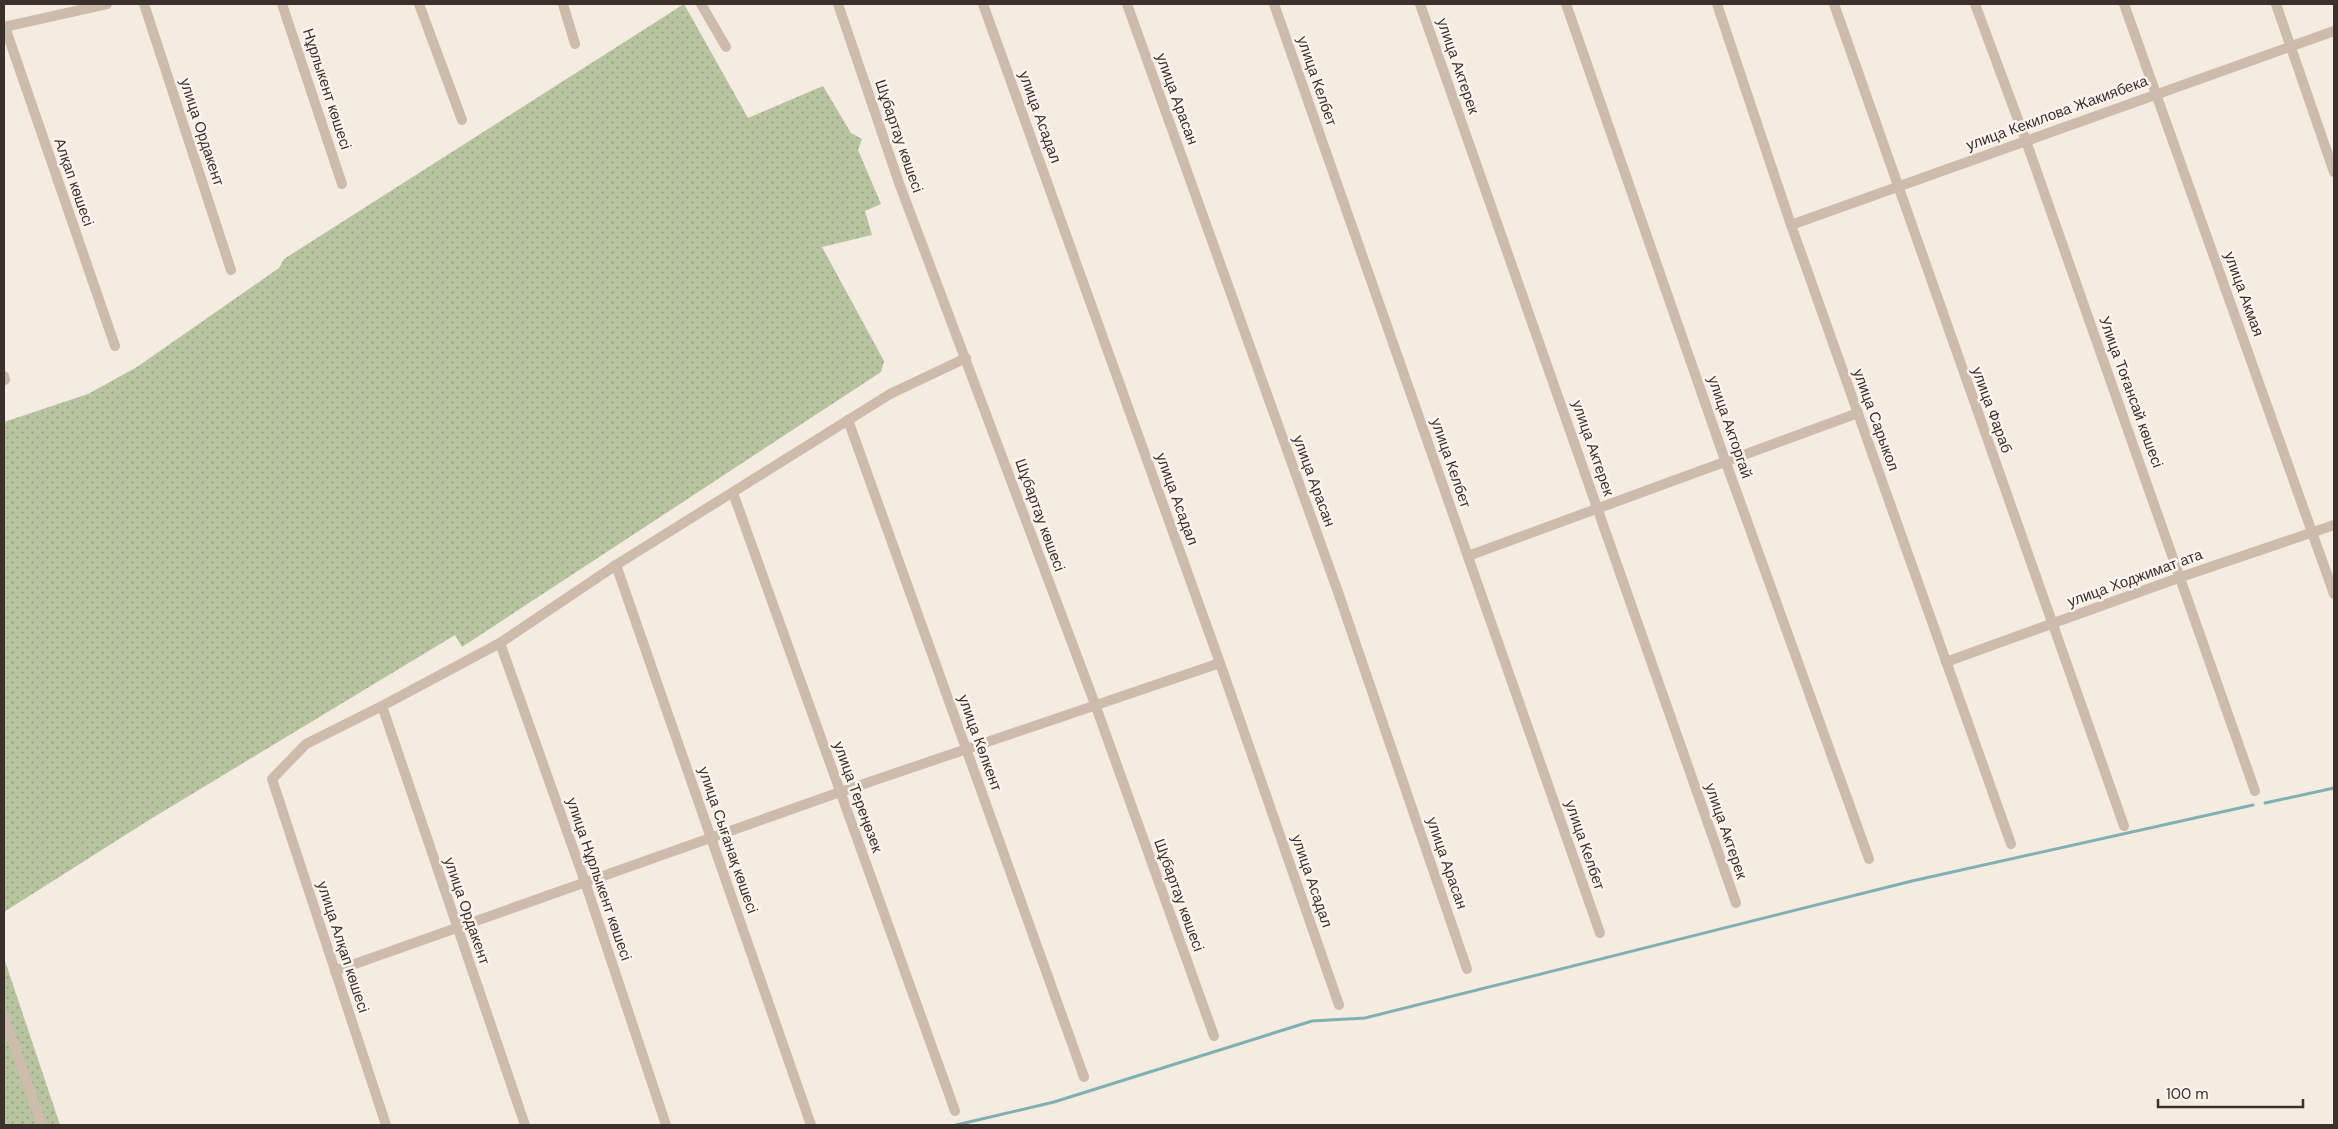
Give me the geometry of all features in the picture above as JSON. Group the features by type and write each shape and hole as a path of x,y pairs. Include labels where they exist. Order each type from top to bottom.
{"street":[{"path":"4,27 107,4"},
{"name":"улица Ордакент","path":"144,4 231,270"},
{"name":"Нұрлыкент көшесі","path":"282,4 342,184"},
{"path":"419,4 462,120"},
{"path":"563,4 575,44"},
{"path":"701,4 726,47"},
{"name":"Шұбартау көшесі","path":"838,4 899,183 1095,704 1214,1036"},
{"name":"улица Асадал","path":"983,4 1220,663 1339,1005"},
{"name":"улица Арасан","path":"1127,4 1338,592 1467,969"},
{"name":"улица Келбет","path":"1274,4 1600,932"},
{"name":"улица Актерек","path":"1420,4 1736,903"},
{"name":"улица Акторгай","path":"1566,4 1726,460 1869,859"},
{"name":"улица Сарыкол","path":"1718,4 1791,225 2011,844"},
{"name":"улица Фараб","path":"1834,4 1897,188 2124,826"},
{"name":"Улица Тоғансай көшесі","path":"1975,4 2026,141 2255,791"},
{"name":"улица Акмая","path":"2124,4 2314,533 2334,594"},
{"path":"2276,4 2334,172"},
{"name":"Алқап көшесі","path":"4,27 115,346"},
{"name":"улица Кекилова Жакиябека","path":"1791,225 2334,30"},
{"path":"382,706 500,644 616,565 890,394 966,358"},
{"path":"1468,556 1858,413"},
{"name":"улица Көлкент","path":"848,420 1084,1077"},
{"name":"улица Тереңөзек","path":"733,493 955,1111"},
{"name":"улица Ходжимат ата","path":"1946,662 2181,577 2334,525"},
{"name":"улица Сығанақ көшесі","path":"616,565 811,1125"},
{"name":"улица Нұрлыкент көшесі","path":"500,644 585,882 666,1125"},
{"path":"335,971 840,792 1220,663"},
{"name":"улица Ордакент","path":"382,706 457,929 526,1125"},
{"name":"улица Алқап көшесі","path":"382,706 306,744 272,779 386,1125"},
{"path":"4,1016 42,1125"}],"green space":[{"path":"684,4 748,118 823,86 851,133 862,139 858,150 881,204 865,211 872,235 822,247 884,361 881,372 462,647 455,635 149,820 4,912 4,422 88,394 137,367 279,268 284,259"},
{"path":"4,958 60,1125 4,1125"}],"waterway":[{"path":"2265,803 2334,788"},
{"path":"956,1125 1054,1102 1312,1021 1365,1018 1912,881 2253,805"}]}
